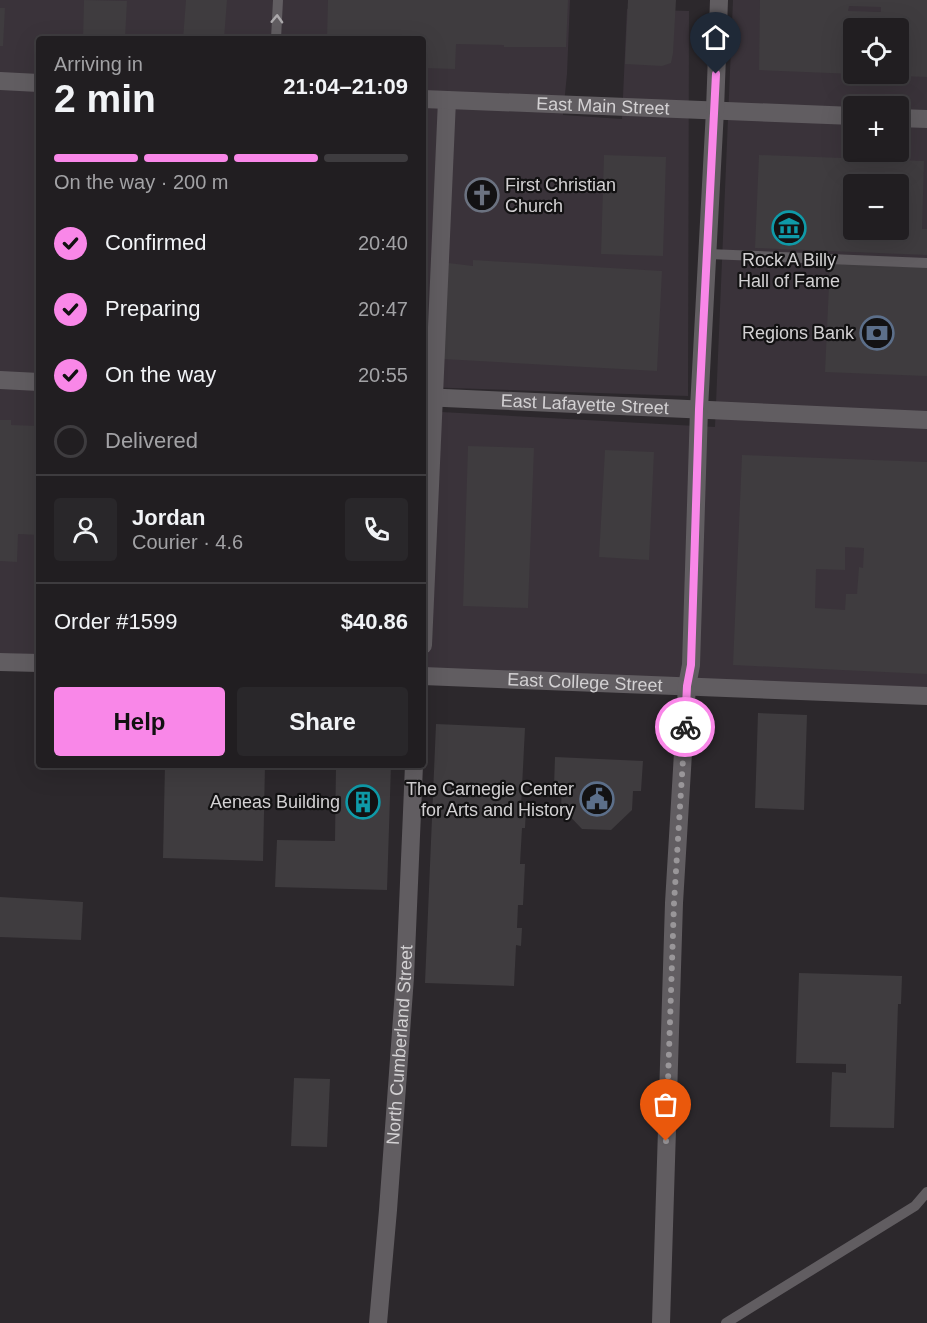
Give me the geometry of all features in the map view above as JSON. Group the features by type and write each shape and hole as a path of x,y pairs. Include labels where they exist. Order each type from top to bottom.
{"street":[{"path":"662,1323 674,903 687,686 691,665 699,409 719,0"},
{"path":"0,81 36,83"},
{"name":"East Main Street","path":"426,99 843,116"},
{"path":"426,496 428,397 447,100"},
{"path":"909,118 927,119"},
{"path":"0,380 36,382"},
{"name":"East Lafayette Street","path":"428,397 927,420"},
{"path":"0,662 36,663"},
{"name":"East College Street","path":"426,676 927,696"},
{"name":"North Cumberland Street","path":"378,1323 405,977 414,768"}],"lane":[{"path":"276,36 278,0"},
{"path":"708,254 927,263"},
{"path":"726,1323 915,1206 927,1192"}],"shaded area":[{"path":"0,0 570,0 563,115 622,119 627,9 689,11 688,396 426,387 426,36 36,36 36,655 0,653"},
{"path":"733,0 927,0 927,689 426,670 426,411 715,427"}],"building":[{"path":"84,0 127,1 125,36 83,36"},
{"path":"186,0 227,0 224,36 183,36"},
{"path":"328,0 568,0 566,47 456,44 455,69 426,68 426,36 327,36"},
{"path":"628,0 676,0 671,63 662,66 625,64"},
{"path":"760,0 927,0 927,77 909,76 909,18 843,18 843,74 759,70","holes":["849,6 881,7 881,12 848,11"]},
{"path":"0,8 5,8 3,46 0,46"},
{"path":"604,155 666,157 663,256 601,254"},
{"path":"759,155 843,158 843,162 924,161 922,229 927,229 927,255 755,248"},
{"path":"473,260 662,271 657,371 443,359 448,263 473,266"},
{"name":"Regions Bank","path":"830,263 927,267 927,376 825,372"},
{"path":"0,420 11,420 11,425 36,426 36,535 18,534 17,562 0,561"},
{"path":"468,446 534,448 528,608 463,606"},
{"path":"605,450 654,452 649,560 599,557"},
{"path":"742,455 927,462 927,674 733,665","holes":["845,547 864,548 863,568 859,567 857,594 846,594 845,610 815,608 816,569 845,570"]},
{"path":"758,713 807,715 804,810 755,808"},
{"path":"436,724 525,728 521,807 526,808 525,828 522,828 520,864 525,864 523,905 518,905 517,928 522,928 521,946 516,945 514,986 425,983"},
{"name":"The Carnegie Center for Arts and History","path":"555,757 643,761 641,791 633,791 632,810 611,830 582,829 561,807 562,788 554,787"},
{"path":"165,768 265,768 263,861 163,858"},
{"name":"Aeneas Building","path":"336,768 391,768 387,890 275,887 277,840 335,841"},
{"path":"0,897 83,902 81,940 0,937"},
{"path":"799,973 902,976 901,1004 898,1004 894,1128 830,1127 832,1072 846,1073 846,1064 796,1063"},
{"path":"294,1078 330,1079 327,1147 291,1146"}],"way so far":[{"path":"666,1141 674,903 685,727"}],"place":[{"name":"First Christian Church","path":"482,195"},
{"name":"Rock A Billy Hall of Fame","path":"789,228"},
{"name":"Regions Bank","path":"877,333"},
{"name":"The Carnegie Center for Arts and History","path":"597,799"},
{"name":"Aeneas Building","path":"363,802"}],"route":[{"path":"685,727 687,686 691,665 699,409 716,74"}]}
